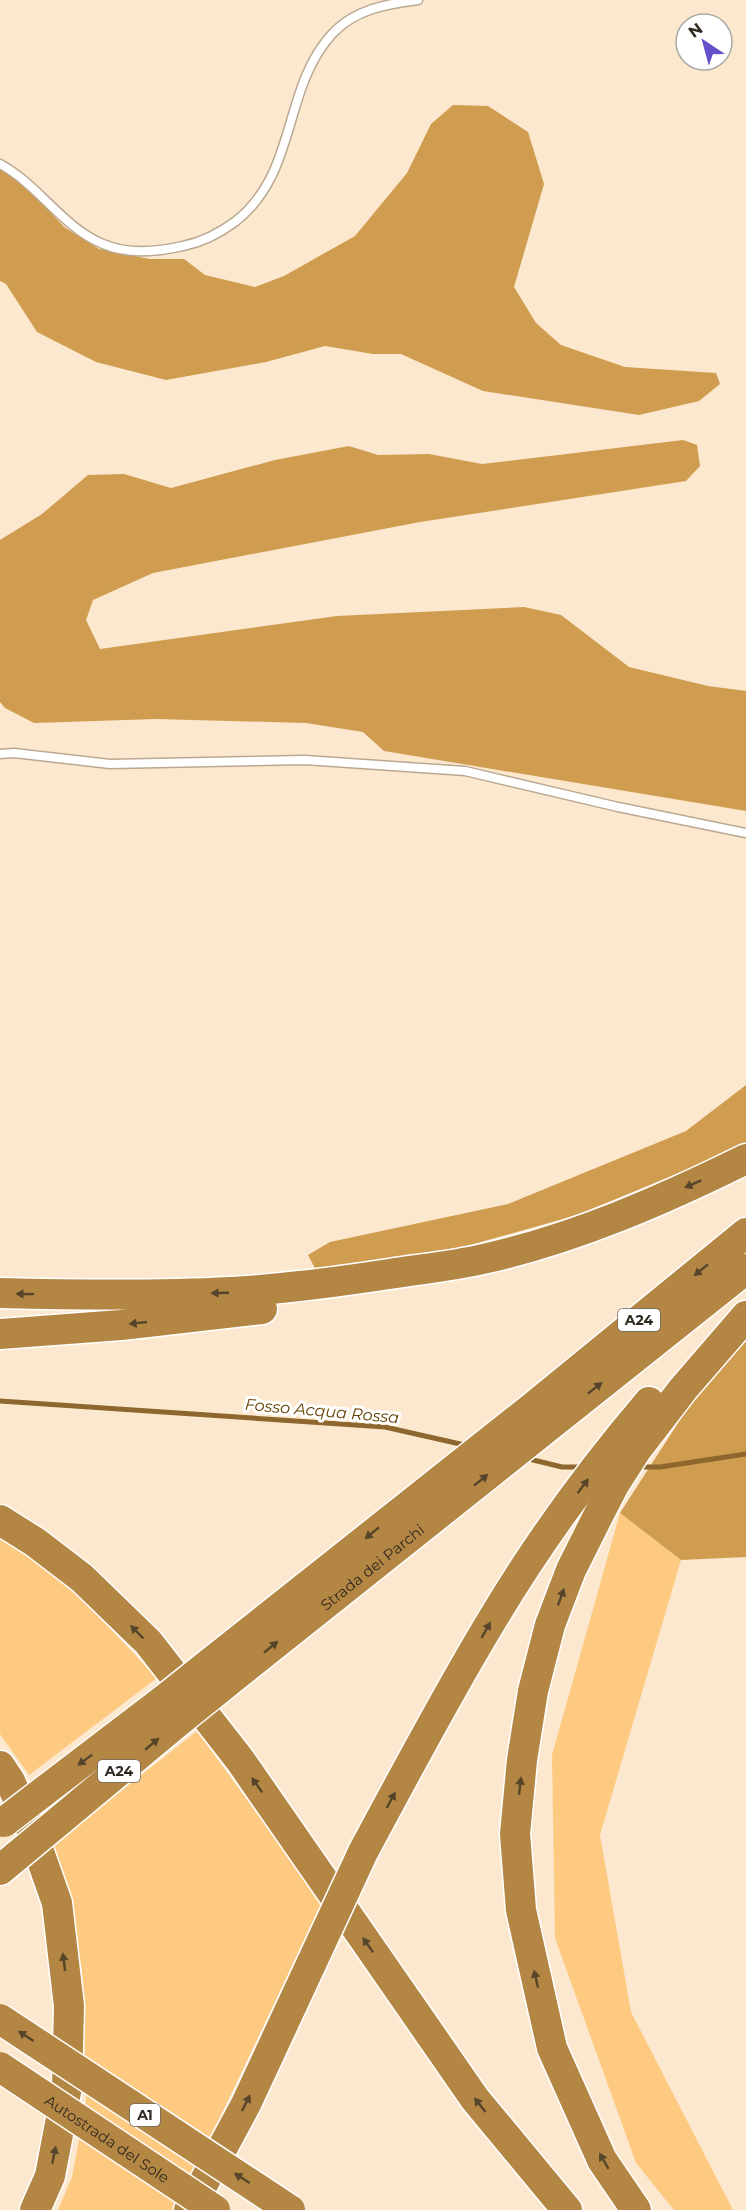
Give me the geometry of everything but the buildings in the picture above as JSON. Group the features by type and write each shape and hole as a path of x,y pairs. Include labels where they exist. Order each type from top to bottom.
{"highway":[{"path":"0,1334 144,1322 300,1303 402,1284 547,1241 601,1222 677,1191 746,1159"},
{"name":"Strada dei Parchi","path":"541,1416 746,1233"},
{"path":"0,1293 83,1295 231,1292 304,1286 484,1259"},
{"name":"Strada dei Parchi","path":"9,1862 59,1821 172,1710 541,1416 746,1269"},
{"path":"636,2210 602,2160 552,2048 521,1910 515,1834 522,1760 533,1691 550,1625 571,1570 615,1485 627,1445 690,1357 746,1300"},
{"path":"189,2210 246,2104 363,1852 448,1695 493,1618 549,1531 746,1316"},
{"path":"0,1520 35,1542 82,1578 148,1642 240,1760 475,2099 567,2210"},
{"name":"Strada dei Parchi","path":"2,1824 43,1792 172,1710"},
{"path":"0,1766 10,1781 31,1829 57,1904 69,2006 67,2087 50,2176 35,2210"},
{"name":"A1","path":"0,2019 290,2210"},
{"name":"Autostrada del Sole","path":"0,2067 215,2210"}],"lane":[{"path":"0,164 30,185 68,222 104,245 132,251 151,252 199,242 220,232 237,220 264,191 278,165 298,95 318,53 333,33 348,20 369,10 394,3 418,0"},
{"path":"0,754 14,753 110,764 305,760 465,771 618,807 746,833"}],"shaded area":[{"path":"453,105 488,106 528,132 544,184 514,287 536,323 561,345 625,367 716,373 720,384 699,401 639,415 483,391 401,354 373,354 325,346 266,362 166,380 96,362 37,332 6,284 0,281 0,169 28,188 64,227 99,249 150,259 184,259 205,275 255,287 284,276 355,236 407,173 431,124"},
{"path":"683,440 697,445 700,466 686,481 420,522 153,573 93,600 86,620 100,649 337,616 524,607 561,615 629,667 708,686 746,691 746,811 384,751 363,732 306,723 156,719 34,723 5,708 0,702 0,540 42,514 88,475 124,474 171,488 275,460 349,446 378,455 429,454 482,464"},
{"path":"746,1085 746,1143 577,1215 435,1255 318,1274 308,1255 330,1242 508,1204 686,1131"},
{"path":"746,1339 746,1557 681,1560 620,1513 707,1378"},
{"path":"620,1513 681,1560 600,1835 631,2012 733,2210 674,2210 636,2163 555,1938 552,1755"},
{"path":"0,1537 83,1600 157,1678 29,1775 0,1734"},
{"path":"197,1731 322,1903 176,2210 58,2210 72,2177 86,2103 82,1971 66,1896 50,1847"}],"waterway":[{"name":"Fosso Acqua Rossa","path":"0,1401 385,1427 469,1446"},
{"name":"Fosso Acqua Rossa","path":"638,1467 660,1467 746,1454"},
{"name":"Fosso Acqua Rossa","path":"525,1458 562,1467 583,1467"}]}
